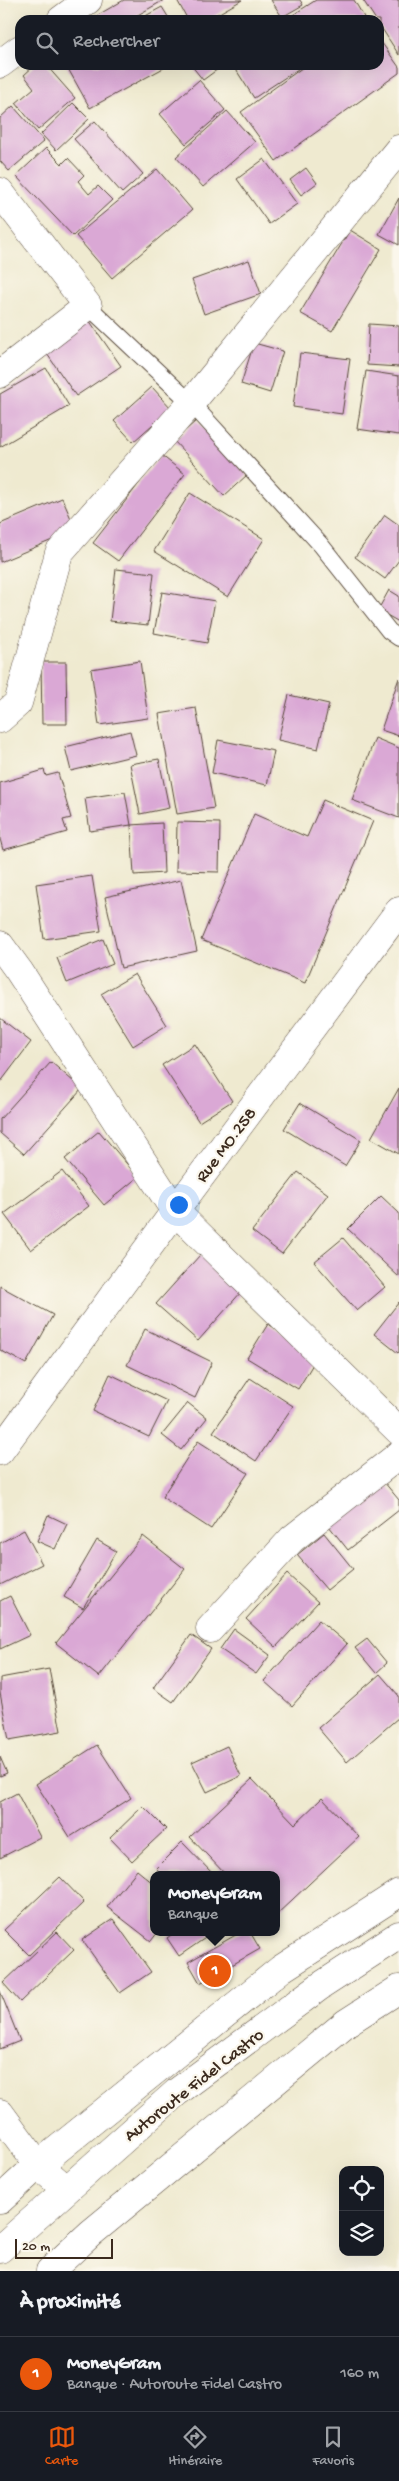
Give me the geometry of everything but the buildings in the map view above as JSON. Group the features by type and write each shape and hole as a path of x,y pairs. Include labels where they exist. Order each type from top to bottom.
{"main road":[{"path":"68,15 88,0"},
{"path":"0,64 15,53"},
{"path":"0,719 18,703 59,553 191,403 399,149"},
{"path":"0,192 88,306 0,374"},
{"name":"Rue MO.258","path":"0,1451 175,1211 399,911"},
{"path":"0,945 10,977 175,1211 399,1431"},
{"path":"210,1629 292,1539 399,1455"},
{"path":"0,2200 38,2165 281,1969 399,1893"},
{"name":"Autoroute Fidel Castro","path":"0,2249 177,2092 319,1987 399,1935"},
{"path":"50,2271 91,2233 346,2023 399,1989"},
{"path":"0,2114 38,2165 66,2189"}],"lane":[{"path":"88,306 191,403 321,545 389,631 399,638"}],"place":[{"name":"MoneyGram","path":"215,1971"}]}
